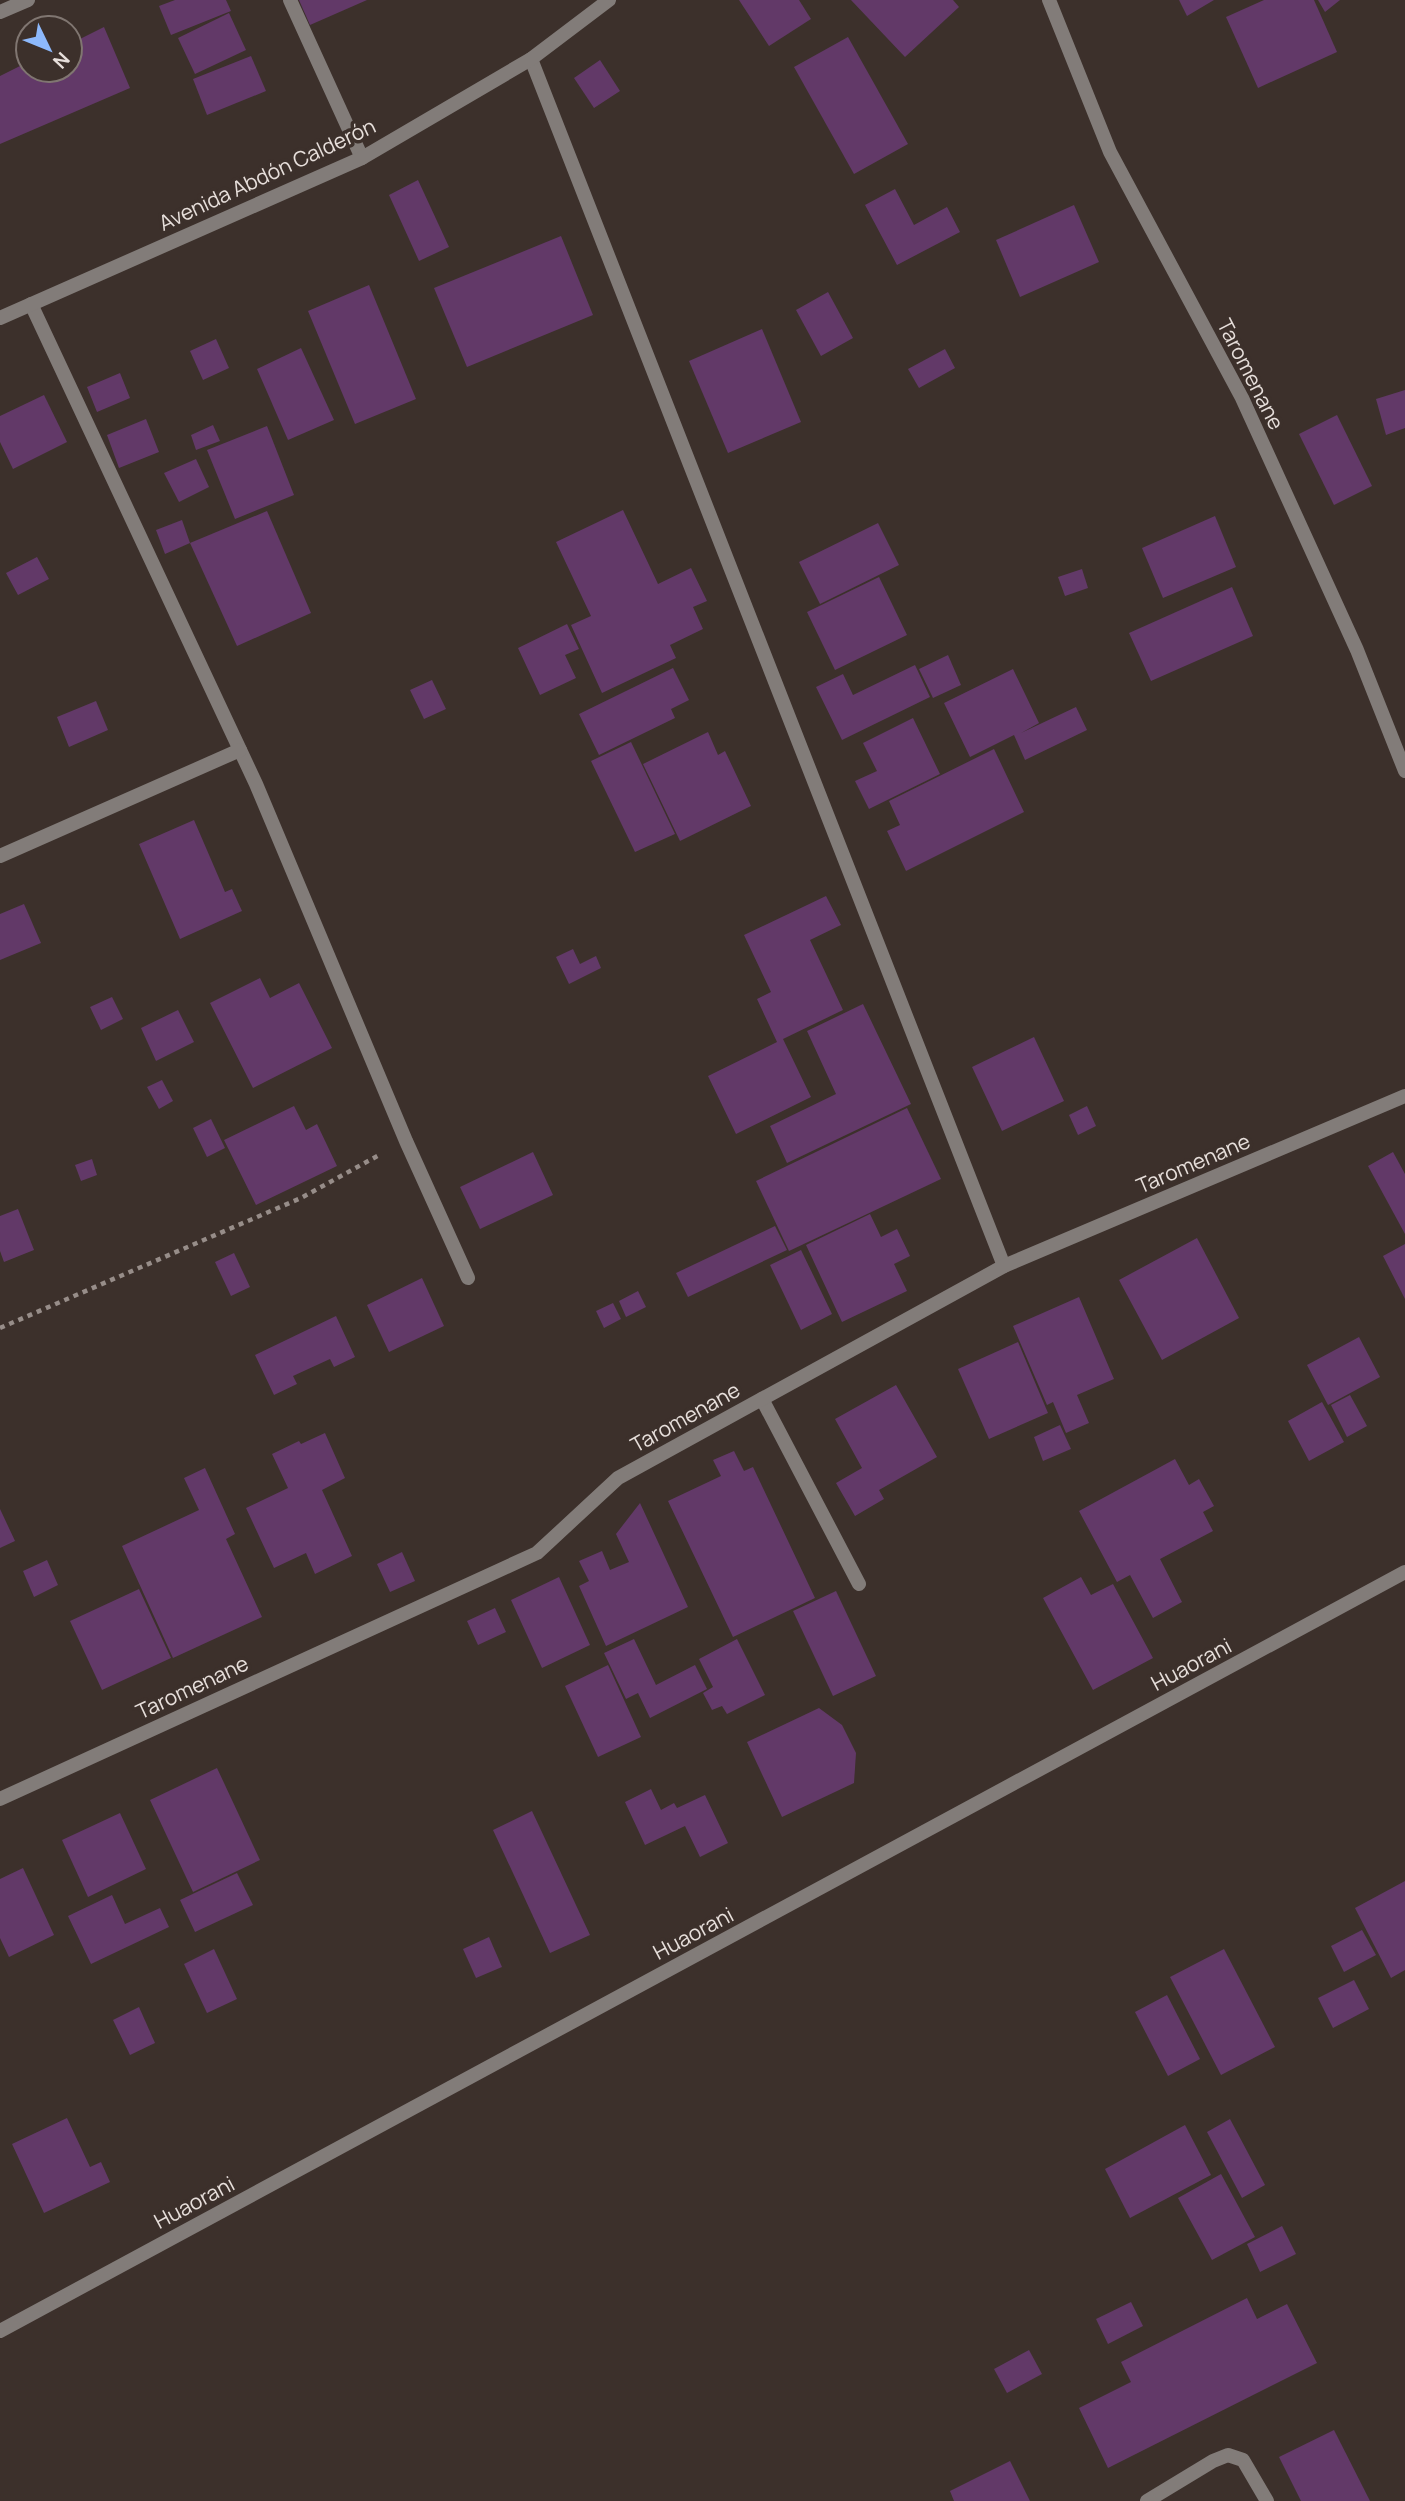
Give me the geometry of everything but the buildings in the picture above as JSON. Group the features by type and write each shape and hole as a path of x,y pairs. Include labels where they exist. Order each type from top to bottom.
{"street":[{"path":"0,12 28,0"},
{"path":"290,0 362,158"},
{"name":"Avenida Abdón Calderón","path":"0,318 362,158 531,59 609,0"},
{"name":"Taromenane","path":"1049,0 1110,152 1242,398 1357,650 1405,771"},
{"path":"531,59 1004,1266"},
{"path":"31,304 240,750 406,1141 468,1278"},
{"path":"0,856 240,750"},
{"name":"Taromenane","path":"0,1799 537,1553 618,1478 1004,1266 1405,1096"},
{"path":"762,1399 859,1584"},
{"name":"Huaorani","path":"0,2331 1405,1572"},
{"path":"1147,2501 1213,2461 1228,2455 1243,2460 1266,2501"}],"path":[{"path":"0,1328 301,1198 406,1141"}]}
